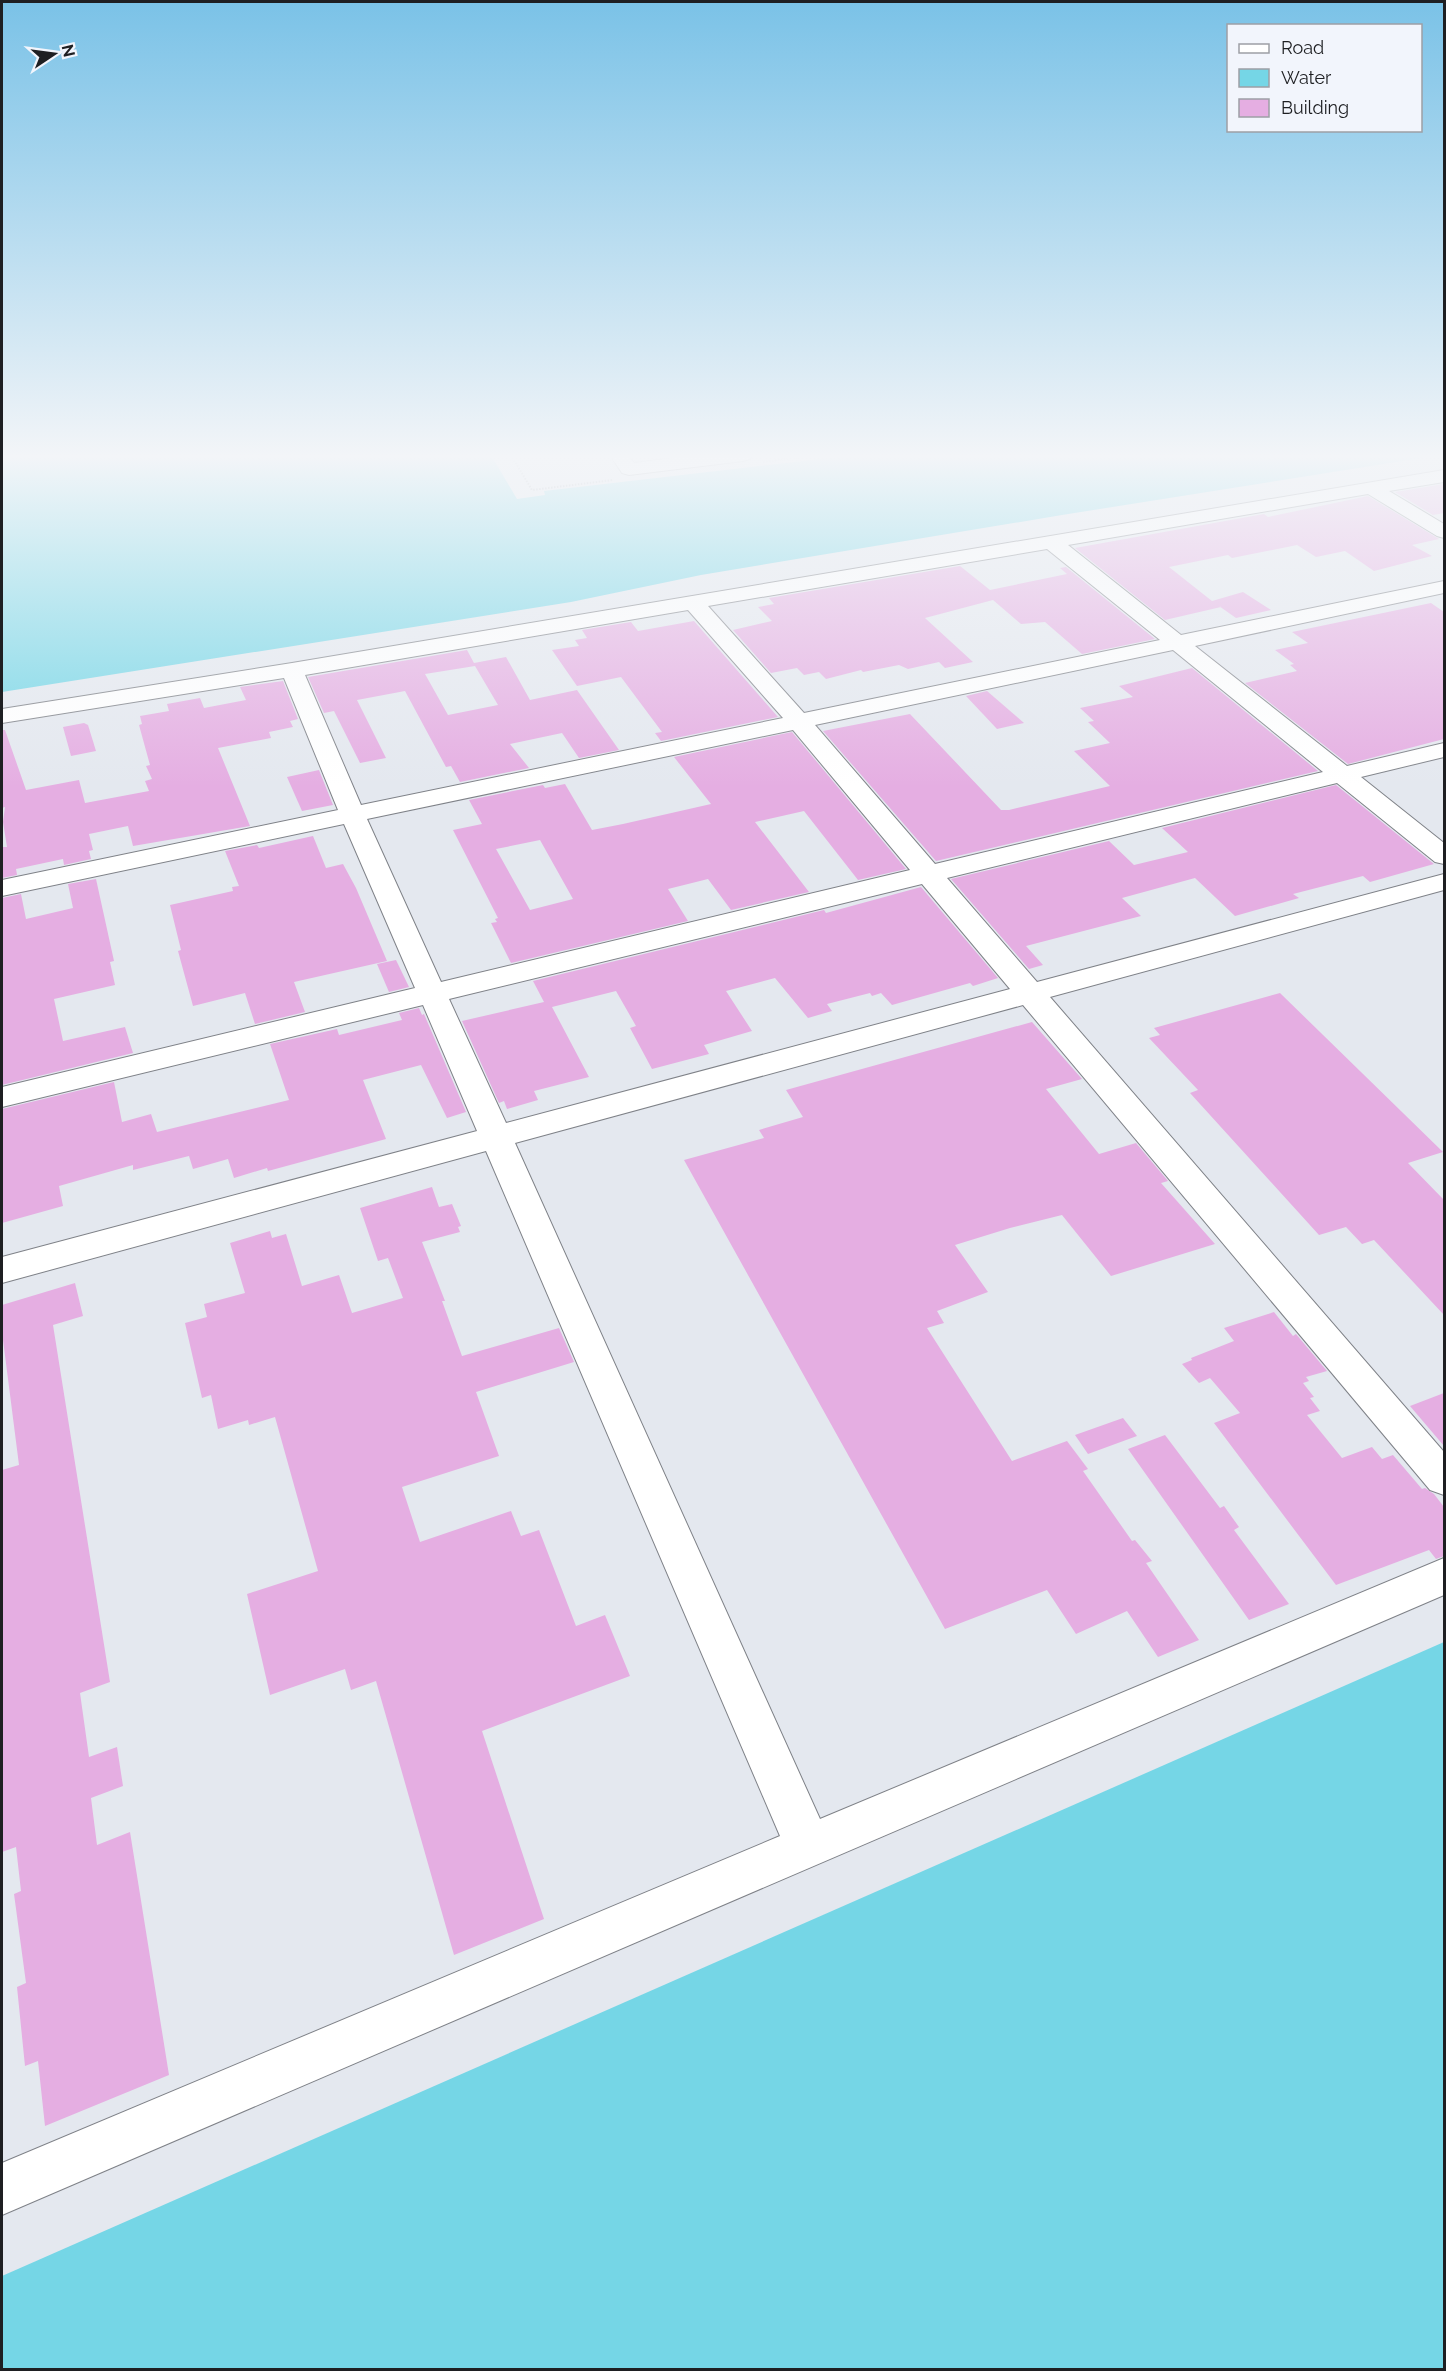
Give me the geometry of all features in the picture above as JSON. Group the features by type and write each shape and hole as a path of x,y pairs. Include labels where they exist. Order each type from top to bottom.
{"street":[{"path":"2,716 292,670 906,566"},
{"path":"1081,566 1444,856"},
{"path":"2,888 1444,587"},
{"path":"693,602 798,721 1444,1479"},
{"path":"292,670 352,814 808,1846"},
{"path":"2,1097 1444,750"},
{"path":"2,1269 1444,882"},
{"path":"2,2189 1444,1576"}],"water":[{"path":"2,566 757,566 571,602 2,692"},
{"path":"1444,1642 1444,2369 2,2369 2,2276"}],"building":[{"path":"960,566 990,590 1067,574 1060,568 1066,567 1155,639 1082,654 1045,622 1021,624 993,600 925,618 973,662 945,668 939,662 908,669 899,665 863,672 861,670 826,679 819,672 804,675 797,668 771,673 733,630 772,621 758,607 774,604 769,598"},
{"path":"1097,566 1176,566 1169,567 1212,601 1243,592 1271,610 1236,618 1221,607 1165,620"},
{"path":"1366,566 1395,566 1374,571"},
{"path":"1431,603 1444,612 1444,739 1348,764 1245,683 1297,671 1290,665 1294,664 1275,650 1308,643 1292,632"},
{"path":"694,621 778,717 661,741 655,733 662,732 621,677 577,686 552,650 579,646 575,640 587,638 582,630 631,622 638,631"},
{"path":"467,650 474,663 506,657 530,700 577,690 619,750 579,758 562,733 510,744 529,768 460,782 451,766 446,767 405,691 357,700 386,758 360,763 334,711 324,713 308,677","holes":["475,666 498,705 448,715 425,674"]},
{"path":"1192,668 1318,771 936,861 823,731 910,714 1001,810 1009,810 1110,786 1074,751 1110,743 1088,722 1094,721 1080,708 1133,697 1119,686"},
{"path":"283,681 298,719 290,721 293,727 269,732 271,738 218,748 250,826 133,846 128,826 89,834 93,850 89,851 91,859 64,865 63,859 16,869 17,875 2,878 2,847 7,847 3,822 5,807 2,808 2,730 5,730 26,790 79,780 85,803 149,791 145,781 152,779 146,766 150,765 139,725 142,724 140,716 169,711 167,704 200,698 204,708 246,700 240,687"},
{"path":"987,691 1024,723 997,729 966,696"},
{"path":"84,723 88,725 96,751 71,756 63,727"},
{"path":"792,732 906,869 858,880 804,811 755,822 809,892 731,910 708,879 668,889 688,921 511,963 491,923 497,922 495,919 498,918 453,830 482,824 469,800 543,785 545,788 565,784 592,830 711,804 674,757","holes":["540,840 573,899 530,910 496,849"]},
{"path":"319,770 333,805 302,811 287,777"},
{"path":"1336,785 1434,864 1370,882 1363,876 1293,894 1299,898 1235,916 1195,878 1122,898 1141,916 1026,946 1043,965 1029,969 951,879 1109,841 1134,865 1188,852 1162,828"},
{"path":"313,836 326,868 343,864 356,888 387,961 294,982 305,1012 255,1024 245,993 193,1006 178,951 181,950 170,905 233,891 232,887 239,886 225,851 257,845 259,848"},
{"path":"96,879 114,961 110,962 115,985 54,999 63,1041 125,1027 133,1053 2,1085 2,898 21,894 26,919 73,908 68,884"},
{"path":"921,887 998,978 973,986 970,983 892,1005 881,993 872,996 870,993 827,1004 832,1011 808,1018 775,978 726,991 752,1031 704,1045 709,1054 652,1069 630,1028 636,1026 616,991 552,1007 589,1077 534,1091 538,1100 507,1109 504,1101 499,1103 462,1021 544,1002 533,981 824,910 826,913"},
{"path":"396,960 409,987 389,992 377,964"},
{"path":"1280,993 1443,1152 1408,1163 1444,1200 1444,1315 1374,1240 1362,1244 1346,1227 1319,1235 1190,1093 1198,1090 1149,1038 1160,1035 1154,1028"},
{"path":"419,1008 422,1015 424,1014 466,1112 447,1118 421,1065 363,1080 386,1139 234,1178 228,1159 193,1169 189,1156 133,1170 133,1165 59,1186 63,1206 2,1223 2,1109 114,1082 122,1122 151,1114 157,1132 289,1100 270,1044 337,1029 339,1035 402,1020 399,1013"},
{"path":"1032,1022 1082,1079 1046,1089 1099,1154 1136,1143 1168,1181 1161,1183 1215,1244 1111,1276 1062,1215 1010,1228 955,1245 988,1292 937,1311 944,1323 927,1328 1012,1461 1067,1441 1088,1469 1083,1471 1132,1541 1135,1540 1152,1561 1146,1563 1199,1640 1158,1657 1127,1611 1076,1634 1047,1590 945,1629 684,1160 764,1138 759,1130 803,1117 786,1090"},
{"path":"432,1187 439,1207 452,1204 461,1226 458,1227 460,1232 422,1242 445,1301 442,1301 462,1356 559,1328 574,1362 476,1392 499,1456 402,1487 420,1542 511,1511 521,1536 539,1530 576,1626 605,1615 630,1676 482,1731 544,1919 454,1955 376,1681 351,1690 345,1669 270,1695 247,1594 318,1571 275,1417 249,1425 248,1420 218,1429 211,1395 202,1398 185,1323 207,1317 204,1304 245,1293 230,1243 270,1231 272,1238 286,1234 302,1286 339,1275 352,1313 403,1298 388,1258 378,1261 360,1208"},
{"path":"75,1283 83,1316 53,1325 110,1682 80,1693 89,1757 117,1747 123,1786 91,1798 97,1845 130,1832 169,2075 45,2126 38,2061 25,2066 17,1987 26,1983 14,1894 21,1891 16,1847 2,1852 2,1470 19,1465 2,1332 2,1305"},
{"path":"1274,1312 1293,1336 1296,1334 1327,1371 1306,1377 1309,1381 1303,1383 1314,1397 1310,1398 1320,1411 1307,1415 1342,1458 1372,1447 1382,1459 1393,1455 1422,1489 1425,1488 1434,1494 1444,1507 1444,1556 1436,1559 1429,1550 1336,1585 1214,1423 1240,1413 1210,1378 1199,1383 1182,1364 1192,1360 1191,1358 1234,1341 1224,1328"},
{"path":"1444,1393 1444,1446 1410,1406"},
{"path":"1123,1418 1137,1436 1088,1454 1075,1435"},
{"path":"1165,1435 1220,1508 1224,1506 1239,1527 1234,1530 1289,1604 1249,1620 1128,1449"}]}
